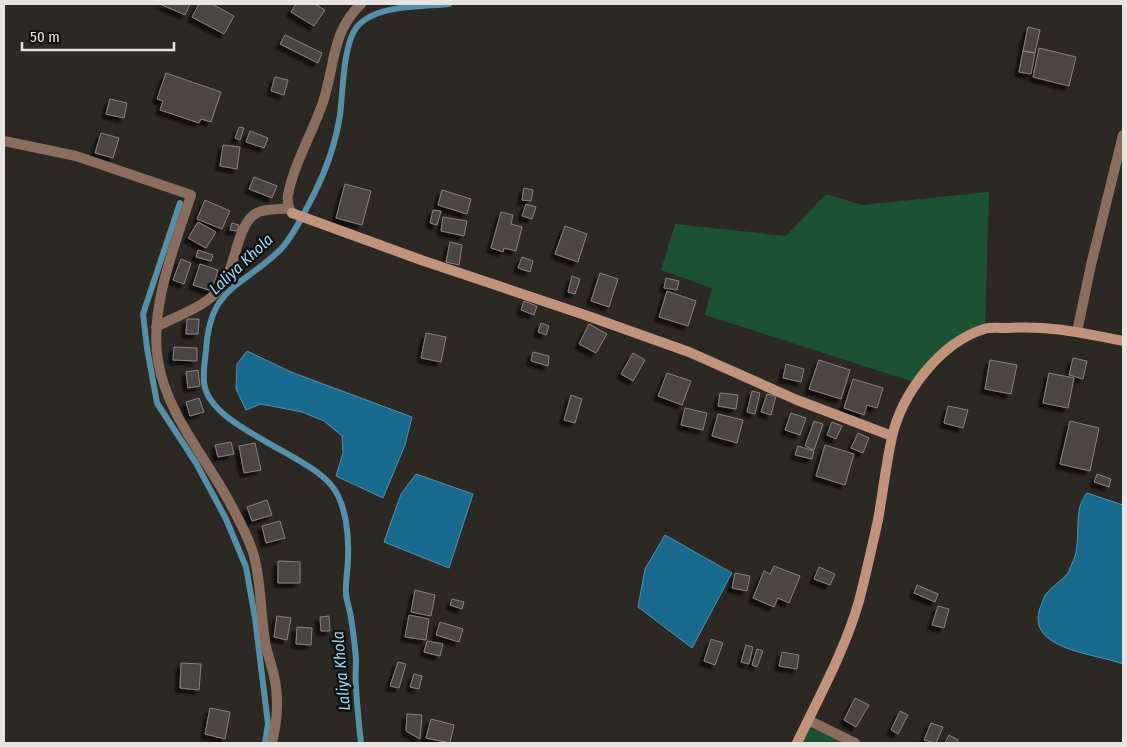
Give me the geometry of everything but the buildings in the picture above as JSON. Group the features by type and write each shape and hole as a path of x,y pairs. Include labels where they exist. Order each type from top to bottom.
{"street":[{"path":"291,211 288,195 324,100 334,50 346,24 362,4"},
{"path":"1077,332 1091,265 1123,135"},
{"path":"4,141 76,156 191,195 169,263 156,315 158,360 168,398 181,424 202,455 231,505 254,555 266,647 274,677 276,724 272,743"},
{"path":"156,327 200,305 213,296 222,286 229,272 245,226 256,214 267,210 291,211 421,260 680,349 797,400 892,436"},
{"path":"797,743 843,644 858,602 878,520 892,436 903,408 917,383 936,359 956,343 985,329 1014,327 1056,328 1123,341"},
{"path":"808,720 854,743"}],"green space":[{"path":"989,192 985,329 956,343 917,383 705,315 712,288 661,270 675,224 786,236 826,194 862,205"},
{"path":"808,720 854,743 797,743"}],"water":[{"path":"247,351 291,372 412,417 405,445 383,498 336,476 343,453 342,436 324,421 302,412 261,404 246,410 236,389 237,364"},
{"path":"416,474 473,494 449,568 384,542 401,494"},
{"path":"1087,493 1123,505 1123,664 1066,648 1053,642 1043,633 1038,622 1040,608 1045,596 1068,573 1074,559 1078,516 1082,500"},
{"path":"665,535 732,573 692,648 638,607 645,569"}],"waterway":[{"name":"Laliya Khola","path":"361,743 357,708 355,649 351,615 346,595 348,539 346,520 341,502 332,486 319,474 259,438 221,412 209,398 204,382 206,350 209,329 221,300 230,290 266,263 285,245 318,185 336,135 348,46 356,28 364,20 386,11 399,8 449,4"},
{"path":"180,203 143,314 147,348 157,403 196,463 226,519 246,567 255,618 268,724 265,743"}]}
